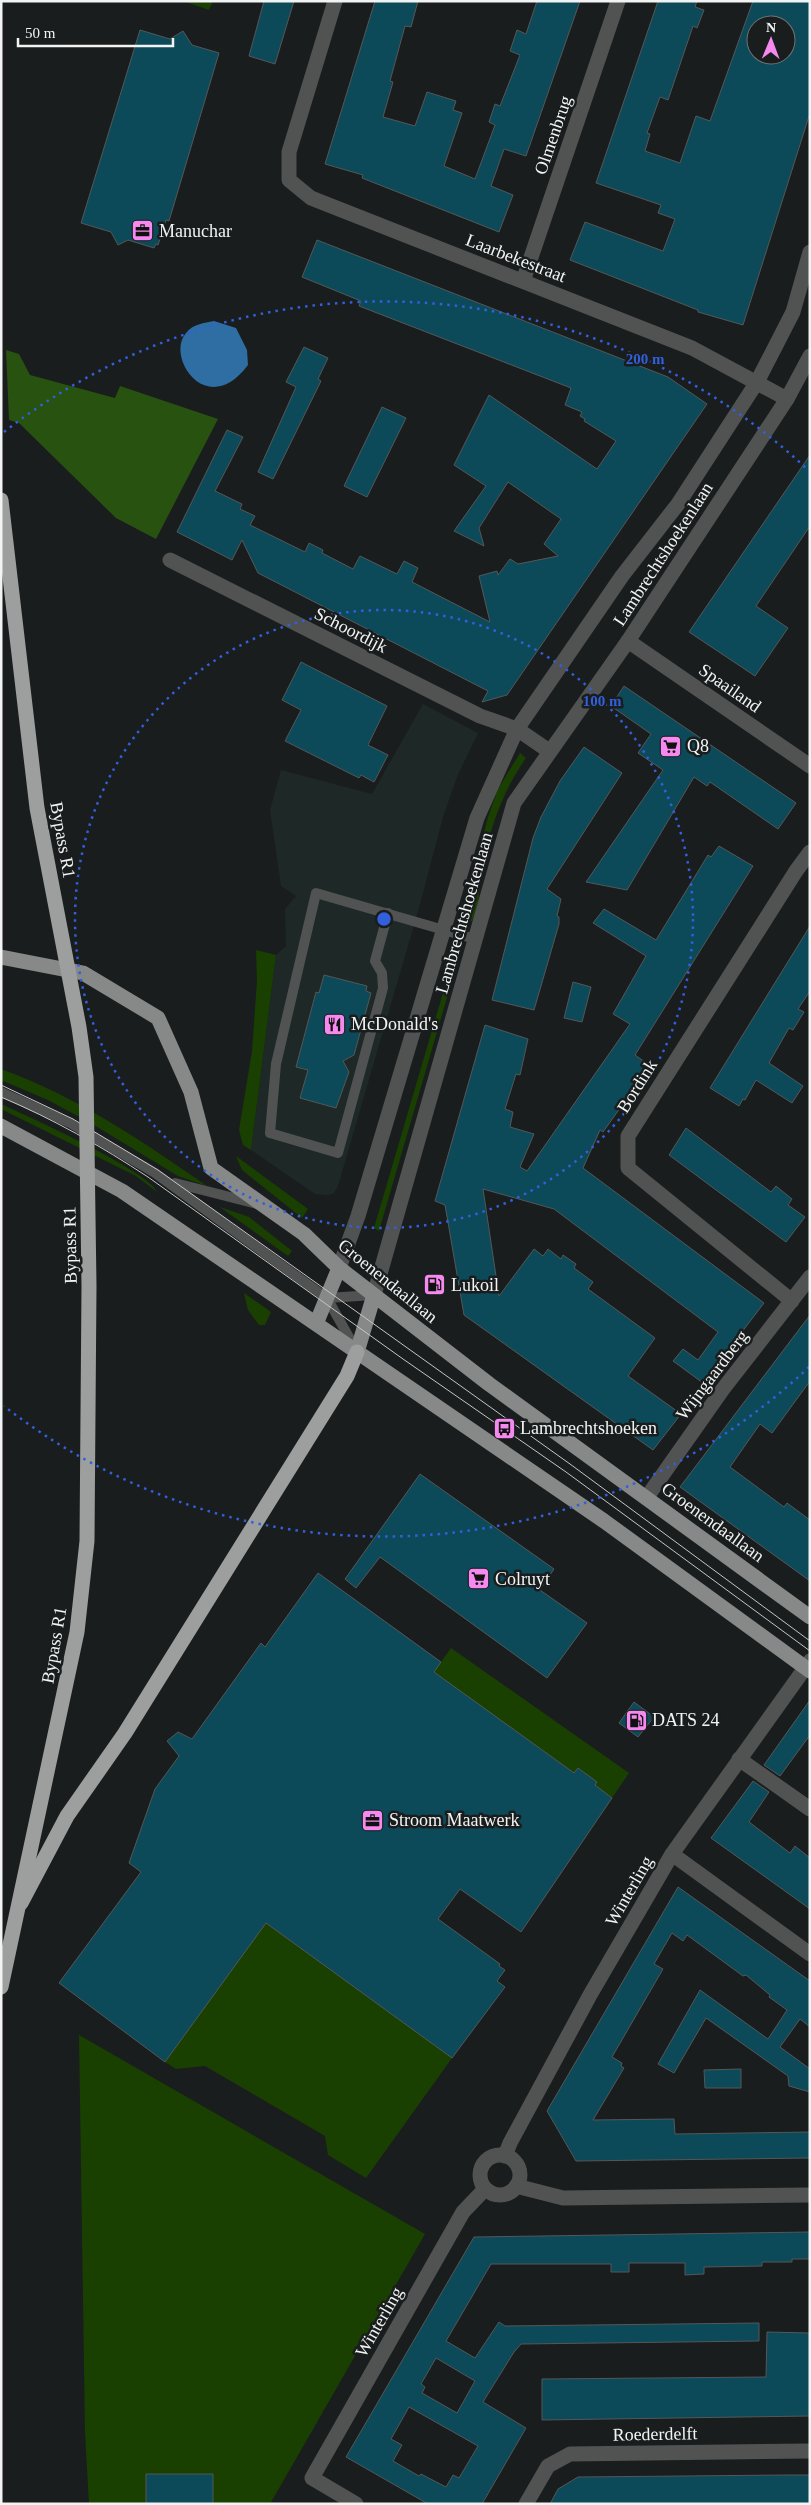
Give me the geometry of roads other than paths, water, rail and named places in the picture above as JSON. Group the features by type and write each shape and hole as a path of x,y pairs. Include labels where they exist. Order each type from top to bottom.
{"highway":[{"name":"Bypass R1","path":"1,500 37,808 80,1027 86,1077 89,1286 87,1541 77,1632 1,1987"},
{"path":"18,1908 67,1816 125,1734 347,1376 357,1352"}],"main road":[{"name":"Groenendaallaan","path":"1,957 83,973 158,1018 191,1092 211,1168 304,1234 339,1268 489,1384 810,1617"},
{"path":"1,1126 122,1191 604,1522 808,1667"},
{"path":"316,1324 339,1268"},
{"path":"357,1352 374,1295"}],"street":[{"name":"Laarbekestraat","path":"335,1 289,152 289,180 311,198 692,348 757,382"},
{"name":"Olmenbrug","path":"522,281 618,1"},
{"name":"Lambrechtshoekenlaan","path":"339,1268 358,1216 477,818 517,729 622,576 678,504 757,382 793,312 810,252"},
{"name":"Lambrechtshoekenlaan","path":"374,1295 475,939 502,852 514,804 549,751 628,641 787,399 810,356"},
{"path":"757,382 787,399"},
{"name":"Schoordijk","path":"170,560 473,713 517,729"},
{"name":"Spaailand","path":"628,641 810,766"},
{"path":"517,729 549,751"},
{"name":"Bordink","path":"792,1301 628,1168 628,1136 810,852"},
{"name":"Wijngaardberg","path":"647,1497 723,1389 810,1277"},
{"name":"Winterling","path":"505,2156 510,2143 590,1995 672,1854 808,1667"},
{"path":"740,1759 810,1809"},
{"path":"672,1854 810,1954"},
{"path":"492,2156 511,2158 520,2174 516,2186 512,2191 502,2195 485,2190 480,2178 482,2165 492,2156"},
{"path":"516,2186 563,2198 810,2195"},
{"name":"Winterling","path":"356,2504 312,2478 463,2212 485,2190"},
{"name":"Roederdelft","path":"526,2504 548,2466 570,2454 810,2451"}],"lane":[{"path":"388,913 375,961 382,973 383,988 338,1153 270,1133 276,1064 316,893 443,928 475,939"},
{"path":"1,1092 70,1123 155,1173 182,1186 266,1206"},
{"path":"155,1173 327,1298 357,1352"},
{"path":"327,1298 374,1295"}],"water":[{"path":"214,321 236,328 247,350 248,365 233,380 218,387 205,385 194,379 186,368 181,356 181,344 186,333 199,324"}],"tram line":[{"path":"1,1085 73,1119 158,1170 570,1464 810,1641"},
{"path":"1,1097 39,1114 76,1134 148,1177 403,1359 566,1472 810,1651"}],"place":[{"name":"Manuchar","path":"143,231"},
{"name":"Q8","path":"671,746"},
{"name":"McDonald's","path":"335,1024"},
{"name":"Lukoil","path":"435,1285"},
{"name":"Lambrechtshoeken","path":"504,1428"},
{"name":"Colruyt","path":"479,1579"},
{"name":"DATS 24","path":"636,1720"},
{"name":"Stroom Maatwerk","path":"373,1820"}]}
